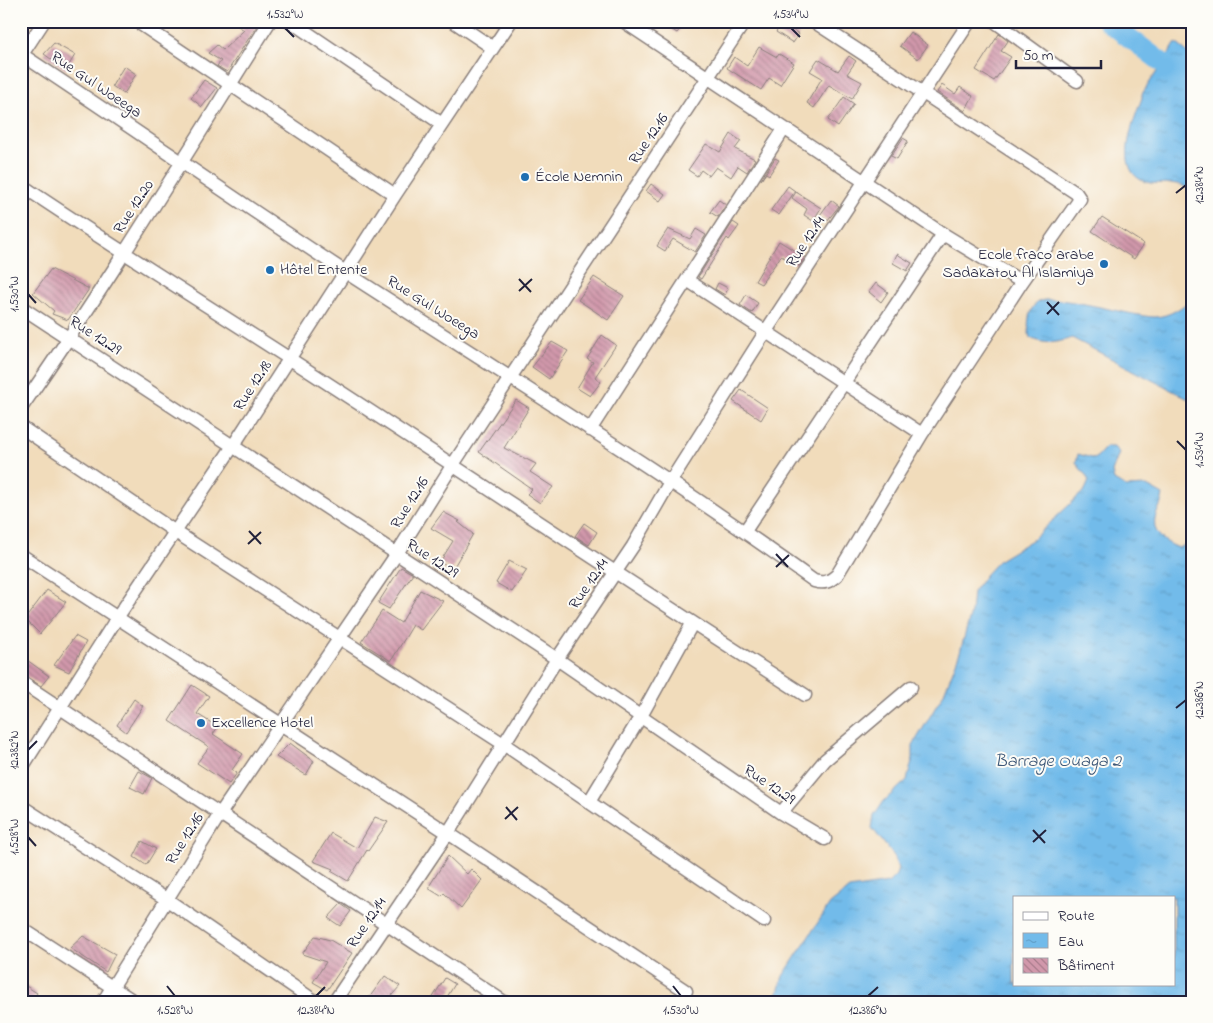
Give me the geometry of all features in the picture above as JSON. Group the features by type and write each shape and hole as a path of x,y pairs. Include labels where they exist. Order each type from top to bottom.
{"street":[{"path":"22,55 44,21"},
{"path":"136,21 395,195"},
{"name":"Rue 12.20","path":"21,408 69,339 183,162 270,21"},
{"path":"290,21 442,124"},
{"path":"453,21 493,48"},
{"name":"Rue 12.18","path":"21,769 117,618 233,446 395,195 511,21"},
{"path":"623,21 943,234 1022,282"},
{"name":"Rue 12.16","path":"103,1002 220,814 396,555 452,466 745,21"},
{"path":"686,280 922,434 1022,282 1079,203 1079,196 813,21"},
{"name":"Rue 12.14","path":"334,1002 448,833 557,660 615,574 670,482 766,332 970,21"},
{"path":"994,21 1077,81"},
{"name":"Rue Gul Woeega","path":"22,55 346,272 511,377 745,531 814,581 822,583 830,581 837,576 922,434"},
{"path":"590,430 784,129"},
{"path":"21,185 123,253 290,359 615,574 805,695"},
{"path":"745,531 943,234"},
{"name":"Rue 12.29","path":"21,307 557,660 780,813 825,839"},
{"path":"21,427 174,531 505,745 764,921"},
{"path":"21,555 448,833 686,991"},
{"path":"589,802 641,716 692,624"},
{"path":"21,682 504,1002"},
{"path":"780,813 825,760 911,687"},
{"path":"21,806 166,899 316,1002"},
{"path":"21,928 135,1002"}],"water":[{"path":"1176,43 1192,56 1192,190 1177,184 1146,182 1136,176 1130,167 1128,156 1128,144 1142,94"},
{"path":"1192,298 1192,401 1072,338 1061,341 1041,342 1030,338 1028,323 1032,309 1038,302 1046,300 1076,302 1155,317 1175,311"},
{"name":"Barrage Ouaga 2","path":"1106,447 1114,447 1119,453 1112,472 1114,480 1126,487 1147,486 1163,495 1155,519 1156,529 1161,537 1179,548 1192,541 1192,1002 775,1002 783,976 830,904 849,889 888,883 896,875 898,869 894,856 872,828 874,816 884,801 907,780 913,758 913,745 944,693 960,652 971,613 973,592 999,560 1032,540 1085,490 1089,481 1076,462 1078,454 1095,459"}],"building":[{"path":"231,21 260,21 227,72 217,66 221,61 208,53 217,45 223,50 244,30"},
{"path":"674,21 687,21 677,33 669,28"},
{"path":"782,23 799,34 793,43 776,32"},
{"path":"910,32 928,45 918,59 900,46"},
{"path":"999,34 1008,41 1001,51 1011,57 994,81 976,70"},
{"path":"54,43 75,55 66,70 44,54"},
{"path":"759,47 777,57 779,54 794,63 780,85 769,78 761,90 727,68 734,57 747,66"},
{"path":"849,56 856,61 847,74 862,82 852,99 829,85 814,108 807,103 822,78 810,71 818,59 838,71"},
{"path":"124,66 136,74 124,94 112,86"},
{"path":"204,80 217,88 202,107 191,98"},
{"path":"942,85 955,94 960,87 973,96 965,111 937,92"},
{"path":"844,97 854,104 838,127 828,120"},
{"path":"731,134 741,141 735,149 755,159 747,172 738,166 731,177 716,167 709,176 701,170 697,176 688,170 706,144 720,152"},
{"path":"903,138 908,141 897,159 891,156"},
{"path":"775,158 779,160 769,175 766,173 761,180"},
{"path":"651,184 665,194 660,201 646,191"},
{"path":"788,186 795,191 779,215 771,210"},
{"path":"796,192 821,208 813,221 804,215 807,209 792,198"},
{"path":"719,200 726,205 718,217 710,212"},
{"path":"831,200 839,206 827,221 820,215"},
{"path":"1102,217 1144,244 1134,259 1092,231"},
{"path":"733,222 739,226 729,240 727,238 701,279 698,277"},
{"path":"668,229 690,239 696,229 706,235 695,252 673,239 665,251 657,246"},
{"path":"779,241 805,257 799,266 781,256 761,284 755,281"},
{"path":"897,254 912,263 907,271 893,263"},
{"path":"51,269 89,289 68,320 52,314 54,311 33,293"},
{"path":"594,277 624,296 608,320 578,300"},
{"path":"718,283 728,288 725,295 715,289"},
{"path":"876,283 888,292 881,302 869,292"},
{"path":"746,295 758,303 752,313 740,305"},
{"path":"602,335 616,345 595,377 601,382 590,396 577,388 593,362 587,359"},
{"path":"552,342 568,351 549,379 532,367"},
{"path":"741,390 768,408 761,420 733,401"},
{"path":"516,400 529,408 504,448 536,464 530,472 553,487 540,503 527,494 532,489 479,452"},
{"path":"443,512 460,521 458,522 473,534 452,570 440,562 453,541 431,528"},
{"path":"584,523 597,532 589,545 575,536"},
{"path":"509,561 527,570 512,592 496,583"},
{"path":"401,567 413,574 389,609 378,603"},
{"path":"47,590 66,602 40,634 25,619"},
{"path":"420,590 443,601 421,630 413,625 391,661 361,642 382,611 401,623"},
{"path":"75,636 86,642 69,672 54,665"},
{"path":"27,660 49,676 41,686 21,673"},
{"path":"192,685 209,696 197,714 218,727 213,734 243,754 232,770 237,773 229,784 197,763 209,747 169,721"},
{"path":"134,699 143,706 126,732 117,725"},
{"path":"290,743 314,761 306,775 276,757"},
{"path":"139,771 152,778 144,794 130,787"},
{"path":"375,817 388,822 367,850 348,881 331,871 333,869 313,861 331,833 357,848"},
{"path":"142,841 156,849 146,865 134,857"},
{"path":"448,856 467,874 471,869 482,880 461,909 444,893 441,896 428,888"},
{"path":"341,904 351,911 340,926 328,918"},
{"path":"83,936 115,954 106,972 70,948"},
{"path":"315,936 330,940 352,953 327,990 313,982 326,962 302,954"},
{"path":"385,976 400,986 386,1002 366,1002"},
{"path":"445,978 455,984 444,1002 430,1002"},
{"path":"21,983 37,993 32,1002 21,1002"}],"waterway":[{"path":"1107,21 1192,85"}],"place":[{"name":"École Nemnin","path":"525,177"},
{"name":"Ecole fraco arabe Sadakatou Al Islamiya","path":"1104,264"},
{"name":"Hôtel Entente","path":"270,270"},
{"name":"Excellence Hotel","path":"201,723"}]}
